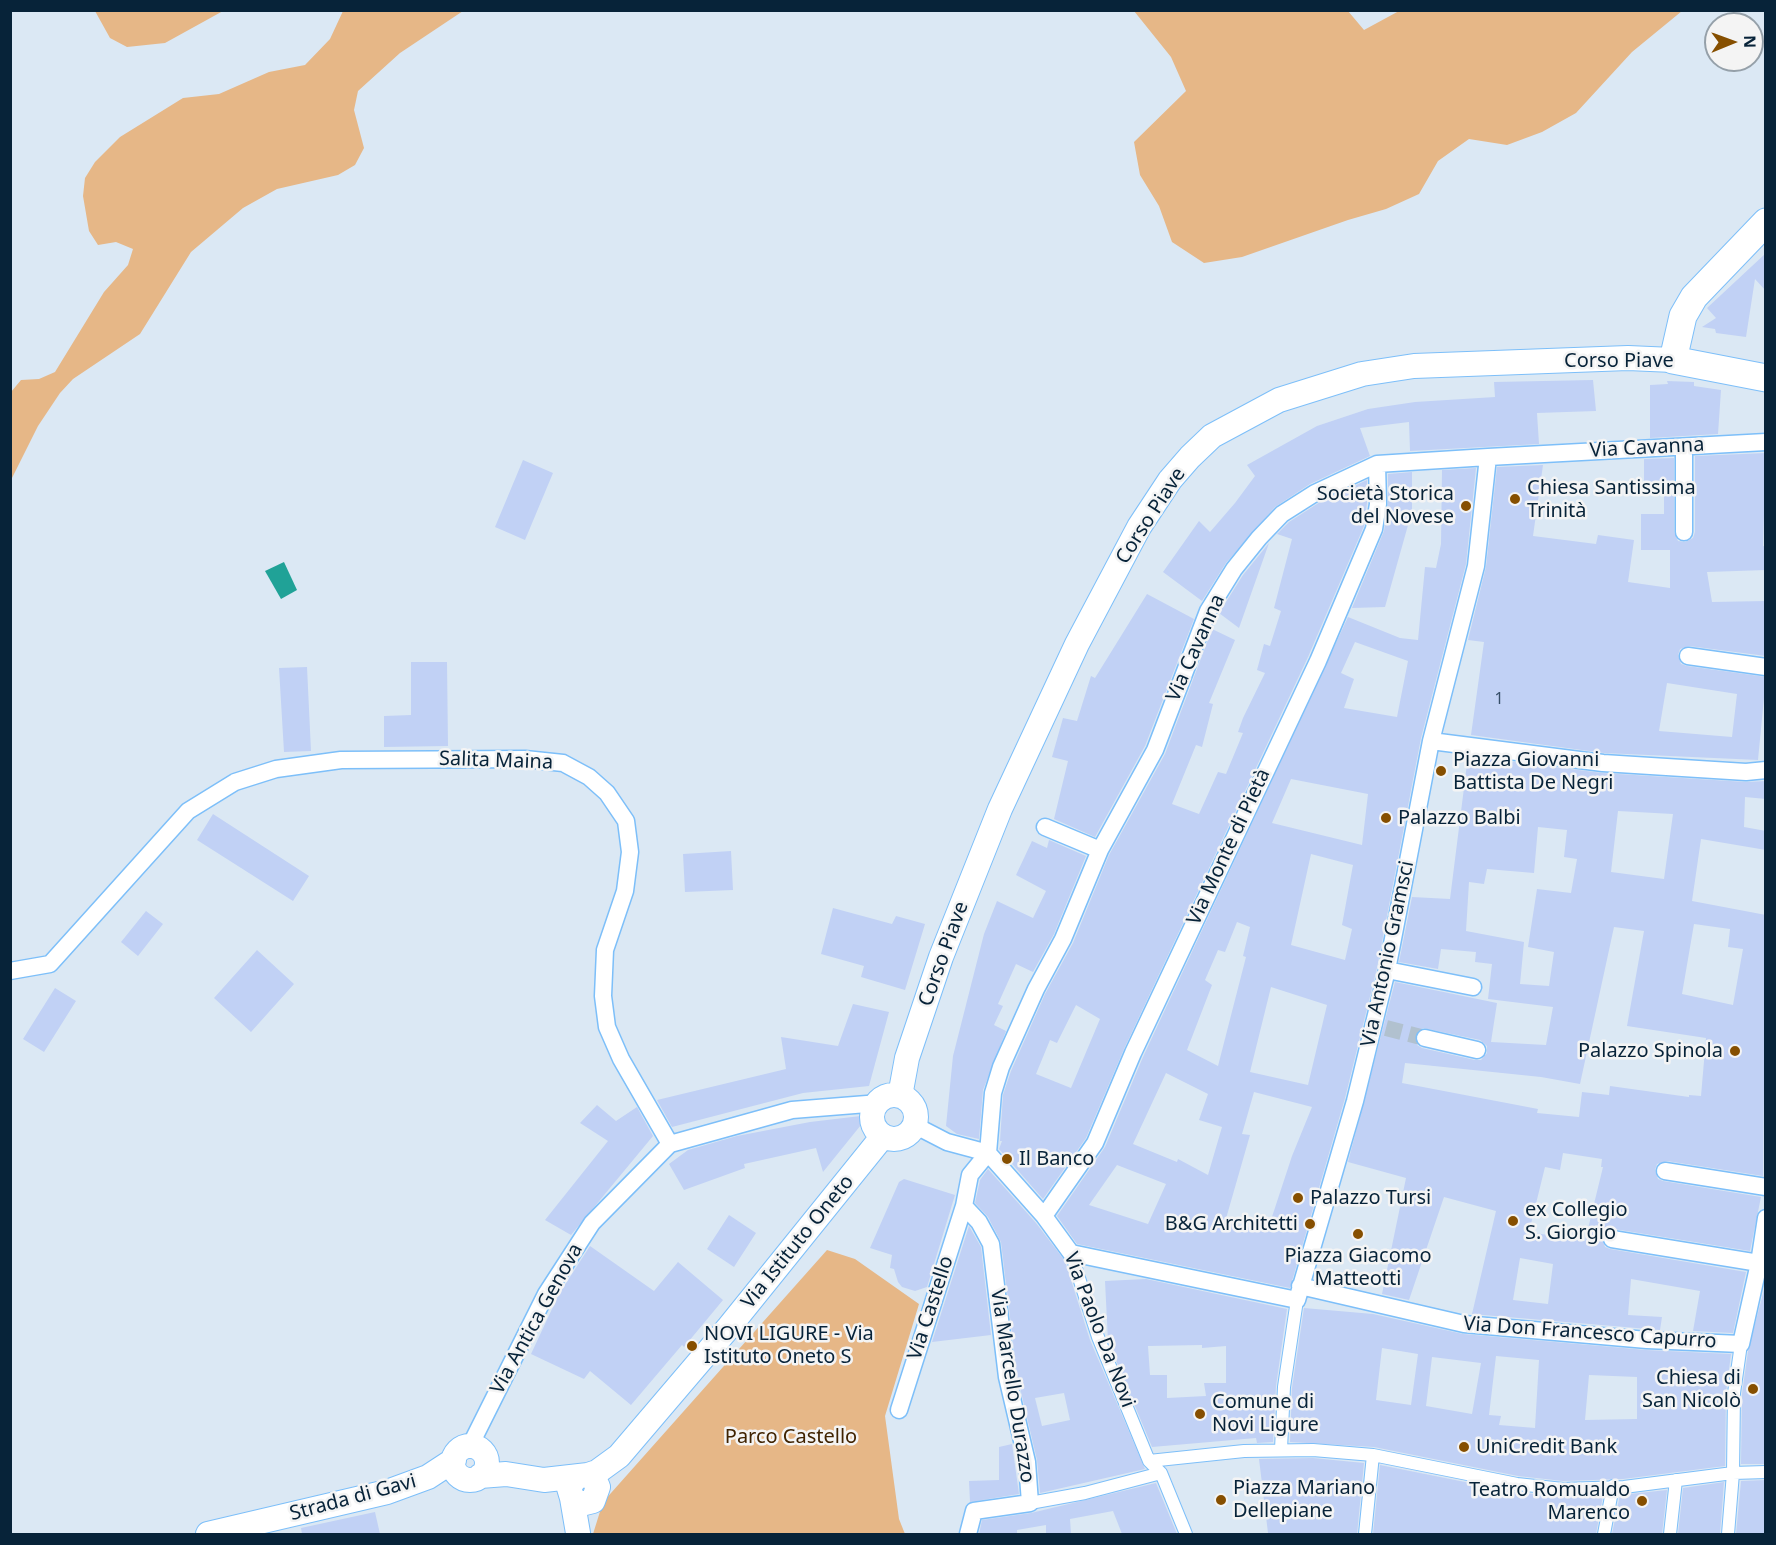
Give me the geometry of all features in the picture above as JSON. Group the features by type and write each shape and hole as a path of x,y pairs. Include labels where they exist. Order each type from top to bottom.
{"main road":[{"path":"1673,360 1683,316 1694,297 1766,222"},
{"name":"Corso Piave","path":"900,1096 907,1058 941,957 1000,809 1077,644 1139,527 1170,480 1212,436 1279,400 1362,374 1414,366 1628,358 1673,360 1766,378"},
{"path":"900,1096 914,1107 914,1125 910,1132 897,1138 883,1136 873,1123 875,1106 886,1097 900,1096"},
{"name":"Via Istituto Oneto","path":"583,1490 597,1472 619,1456 729,1327 883,1136"},
{"path":"476,1466 583,1490 578,1534"},
{"name":"Strada di Gavi","path":"208,1534 335,1506 428,1477 476,1466"}],"street":[{"name":"Via Cavanna","path":"988,1153 993,1093 1000,1067 1063,939 1100,850 1155,750 1208,610 1234,569 1282,514 1341,479 1377,464 1766,442"},
{"path":"1684,447 1684,532"},
{"name":"Via Antonio Gramsci","path":"1281,1449 1284,1387 1299,1293 1380,1027 1387,970 1431,741 1476,566 1488,457"},
{"name":"Via Monte di Pietà","path":"1044,1216 1095,1143 1133,1053 1318,661 1374,529 1378,504 1377,464"},
{"path":"1688,656 1766,666"},
{"path":"1431,741 1603,764 1746,772 1766,770"},
{"name":"Salita Maina","path":"10,971 50,964 188,811 235,782 276,770 341,760 525,759 563,763 589,777 607,793 626,821 630,852 625,891 605,950 603,996 607,1028 621,1059 670,1144"},
{"path":"1045,827 1100,850"},
{"path":"1387,970 1473,987"},
{"path":"1425,1038 1477,1050"},
{"name":"Via Antica Genova","path":"476,1466 546,1294 592,1223 670,1144 792,1110 867,1104 875,1106"},
{"path":"914,1125 947,1143 988,1153"},
{"name":"Via Paolo Da Novi","path":"988,1153 1044,1216 1071,1253 1098,1337 1149,1461"},
{"name":"Via Castello","path":"899,1410 964,1206 970,1175 988,1153"},
{"path":"1665,1171 1766,1187"},
{"name":"Via Marcello Durazzo","path":"964,1206 979,1222 991,1244 1007,1377 1027,1462 1030,1503"},
{"path":"1728,1534 1733,1473 1734,1393 1741,1344 1759,1263 1766,1218"},
{"path":"1612,1239 1759,1263"},
{"name":"Via Don Francesco Capurro","path":"1071,1253 1464,1324 1647,1340 1741,1344"},
{"path":"1149,1461 1281,1449 1372,1455 1538,1487 1563,1489 1766,1472"},
{"path":"1365,1534 1372,1455"},
{"path":"1149,1461 1161,1473 1186,1534"},
{"path":"968,1534 974,1511 1085,1493 1161,1473"},
{"path":"1670,1534 1676,1480"},
{"path":"1604,1534 1613,1486"}],"green space":[{"path":"95,11 223,11 165,43 127,47 110,38"},
{"path":"343,11 463,11 400,53 358,91 354,110 364,148 355,165 338,175 277,189 243,208 191,252 140,334 73,379 60,393 38,426 11,480 11,392 21,380 39,379 55,372 104,292 128,265 133,249 116,242 98,245 89,231 83,196 85,178 95,162 120,137 183,98 219,94 269,72 305,65 330,39"},
{"path":"1134,11 1348,11 1364,30 1399,11 1682,11 1632,52 1576,113 1542,132 1507,145 1469,139 1438,161 1419,194 1386,209 1242,257 1204,263 1172,242 1159,206 1140,175 1134,142 1186,91 1171,57"},
{"name":"Parco Castello","path":"827,1250 855,1259 919,1304 885,1416 899,1519 905,1534 593,1534 603,1502"}],"shaded area":[{"path":"284,562 297,590 281,599 265,571"}],"building":[{"path":"1766,253 1766,291 1755,279 1746,337 1716,333 1715,329 1702,327 1716,318 1707,308"},
{"path":"1593,380 1596,411 1537,413 1539,444 1410,451 1409,422 1360,428 1370,456 1310,484 1275,507 1226,563 1202,601 1163,572 1199,521 1210,532 1235,503 1255,476 1247,465 1317,426 1368,409 1415,402 1495,397 1494,382"},
{"path":"1667,381 1694,382 1694,386 1721,390 1718,434 1650,438 1650,385 1668,384"},
{"path":"1766,453 1763,546 1766,547 1766,570 1707,572 1712,602 1766,601 1766,656 1689,646 1680,649 1678,655 1681,664 1687,666 1766,677 1758,760 1604,753 1471,735 1484,642 1468,640 1486,567 1497,467 1543,465 1533,536 1596,544 1598,535 1634,540 1628,582 1670,588 1670,550 1641,550 1641,514 1664,514 1664,484 1644,484 1644,459 1674,458 1674,532 1678,541 1685,542 1693,538 1695,532 1695,456","holes":["1667,683 1737,694 1732,737 1659,731"]},
{"path":"523,460 553,473 525,540 495,527"},
{"path":"1476,468 1466,564 1421,738 1377,968 1345,1098 1290,1288 1077,1244 1057,1216 1105,1147 1143,1057 1348,617 1400,638 1418,640 1425,567 1436,568 1441,544 1442,470","holes":["1355,642 1408,661 1397,717 1344,708 1354,679 1341,673","1291,779 1368,794 1362,845 1272,823","1311,854 1353,865 1342,925 1352,929 1345,960 1291,945","1237,922 1250,927 1243,956 1246,957 1218,1066 1187,1050 1212,985 1205,980 1218,950 1225,952","1271,987 1327,1005 1308,1085 1250,1072","1166,1073 1208,1094 1199,1120 1222,1127 1208,1175 1178,1159 1177,1162 1133,1144","1254,1092 1312,1107 1292,1156 1267,1232 1225,1222 1250,1135 1242,1134","1117,1165 1166,1184 1148,1224 1089,1205"]},
{"path":"1412,472 1412,511 1385,607 1352,608 1384,531 1388,504 1388,474"},
{"path":"1367,480 1364,526 1308,657 1124,1049 1086,1138 1043,1199 999,1149 1002,1141 1000,1141 1003,1095 1011,1071 1045,994 1073,943 1109,855 1165,754 1212,629 1235,640 1209,703 1213,704 1202,747 1196,745 1172,804 1199,814 1218,772 1226,774 1243,733 1238,732 1243,718 1265,673 1257,670 1264,644 1270,646 1281,611 1274,608 1292,539 1277,534 1289,522 1320,502","holes":["1076,1005 1100,1019 1071,1088 1036,1074 1050,1040 1057,1043"]},
{"path":"1269,543 1239,628 1219,613 1243,575"},
{"path":"1147,594 1194,619 1145,746 1095,837 1054,819 1068,761 1052,757 1063,718 1077,721 1091,676 1095,678"},
{"path":"411,662 447,662 448,746 384,747 384,716 411,715"},
{"path":"307,667 311,751 284,752 279,668"},
{"path":"1468,756 1602,773 1746,782 1766,781 1766,799 1745,797 1744,827 1766,831 1766,850 1701,839 1692,901 1766,915 1763,1176 1667,1161 1657,1164 1655,1170 1658,1179 1663,1181 1761,1197 1750,1251 1614,1229 1604,1232 1602,1238 1605,1247 1610,1249 1746,1272 1733,1333 1693,1331 1700,1291 1631,1279 1628,1315 1662,1317 1660,1330 1472,1314 1496,1211 1444,1197 1409,1300 1382,1294 1406,1178 1348,1162 1395,982 1497,1003 1491,1042 1546,1045 1553,1007 1488,999 1492,964 1475,962 1476,952 1441,949 1438,969 1399,962 1412,897 1450,899","holes":["1618,811 1673,814 1664,879 1611,872","1538,827 1567,830 1564,857 1577,859 1571,893 1537,889 1528,947 1554,952 1549,986 1520,984 1524,942 1466,931 1469,882 1484,884 1487,869 1534,873","1694,924 1730,929 1728,947 1743,949 1733,1005 1682,994","1614,927 1644,931 1627,1026 1706,1038 1701,1096 1689,1095 1689,1097 1610,1086 1609,1095 1582,1092 1579,1117 1537,1113 1538,1109 1402,1083 1405,1063 1541,1077 1580,1084","1423,1028 1480,1040 1487,1046 1487,1053 1481,1060 1475,1060 1417,1045 1415,1036","1563,1153 1602,1159 1601,1167 1603,1167 1585,1241 1529,1232 1545,1167 1560,1170","1520,1258 1553,1264 1548,1304 1513,1300"]},
{"path":"213,814 309,876 293,901 197,840"},
{"path":"1049,840 1086,856 1054,934 1033,972 1016,964 998,1004 1003,1006 994,1025 1006,1031 983,1090 979,1139 957,1134 946,1126 953,1056 984,934 997,901 1033,918 1046,891 1016,875 1032,841 1047,848"},
{"path":"731,851 733,890 685,892 683,854"},
{"path":"833,908 892,924 896,916 925,924 905,990 861,977 864,966 821,954"},
{"path":"146,911 163,924 138,956 121,942"},
{"path":"257,950 294,984 251,1032 214,998"},
{"path":"55,988 76,1001 44,1052 23,1039"},
{"path":"853,1004 889,1012 869,1086 803,1093 672,1127 657,1100 786,1069 781,1037 838,1046"},
{"path":"597,1105 616,1121 637,1107 653,1136 571,1235 545,1220 608,1141 580,1123"},
{"path":"869,1115 823,1172 816,1148 744,1164 745,1168 684,1190 669,1164 688,1150 737,1136 810,1122"},
{"path":"988,1169 1036,1223 1065,1261 1090,1340 1145,1469 1040,1493 1037,1460 1017,1375 1001,1242 988,1217 975,1203 980,1180","holes":["1064,1393 1070,1420 1042,1426 1035,1398"]},
{"path":"904,1179 955,1195 927,1287 915,1291 902,1287 898,1282 894,1269 890,1268 892,1255 870,1248 899,1182"},
{"path":"729,1215 756,1233 734,1267 707,1249"},
{"path":"969,1226 981,1247 991,1335 932,1342"},
{"path":"590,1246 654,1291 678,1262 723,1300 631,1405 590,1371 584,1379 531,1354 559,1294"},
{"path":"1146,1279 1287,1309 1276,1386 1273,1442 1257,1443 1256,1438 1152,1447 1108,1341 1105,1281","holes":["1202,1345 1202,1348 1226,1346 1226,1383 1204,1383 1206,1396 1167,1398 1167,1375 1150,1375 1148,1346"]},
{"name":"Chiesa di San Nicolò","path":"1766,1282 1766,1464 1741,1464 1742,1394 1748,1351"},
{"path":"1304,1308 1373,1314 1463,1334 1646,1350 1731,1354 1726,1393 1725,1466 1623,1479 1563,1481 1518,1476 1374,1447 1290,1442 1292,1388","holes":["1382,1348 1418,1354 1411,1405 1376,1400","1496,1356 1539,1360 1535,1428 1499,1425 1501,1416 1489,1415","1432,1357 1481,1363 1472,1414 1426,1406","1589,1375 1637,1377 1637,1419 1585,1420"]},
{"path":"1012,1444 1019,1494 970,1502 969,1481 999,1480 999,1447"},
{"path":"1313,1458 1364,1463 1357,1534 1268,1533 1259,1459"},
{"path":"1380,1465 1515,1492 1562,1497 1603,1496 1596,1534 1373,1534"},
{"path":"1766,1480 1766,1534 1736,1534 1741,1481"},
{"path":"1724,1482 1720,1534 1678,1534 1683,1488"},
{"path":"1156,1483 1177,1534 1122,1534 1113,1511 1070,1519 1071,1534 1046,1534 1046,1525 1017,1530 1017,1534 979,1534 982,1520 1031,1513"},
{"path":"1667,1490 1662,1534 1612,1534 1620,1495"},
{"path":"375,1512 380,1534 302,1534 301,1528"}],"tunnel":[{"path":"1386,1028 1425,1038"}],"place":[{"name":"Chiesa Santissima Trinità","path":"1515,499"},
{"name":"Società Storica del Novese","path":"1466,506"},
{"name":"Piazza Giovanni Battista De Negri","path":"1441,771"},
{"name":"Palazzo Balbi","path":"1386,818"},
{"name":"Palazzo Spinola","path":"1735,1051"},
{"name":"Il Banco","path":"1007,1159"},
{"name":"Palazzo Tursi","path":"1298,1198"},
{"name":"ex Collegio S. Giorgio","path":"1513,1221"},
{"name":"B&G Architetti","path":"1310,1224"},
{"name":"Piazza Giacomo Matteotti","path":"1358,1234"},
{"name":"NOVI LIGURE - Via Istituto Oneto S","path":"692,1346"},
{"name":"Chiesa di San Nicolò","path":"1753,1389"},
{"name":"Comune di Novi Ligure","path":"1200,1414"},
{"name":"UniCredit Bank","path":"1464,1447"},
{"name":"Piazza Mariano Dellepiane","path":"1221,1500"},
{"name":"Teatro Romualdo Marenco","path":"1642,1501"}]}
